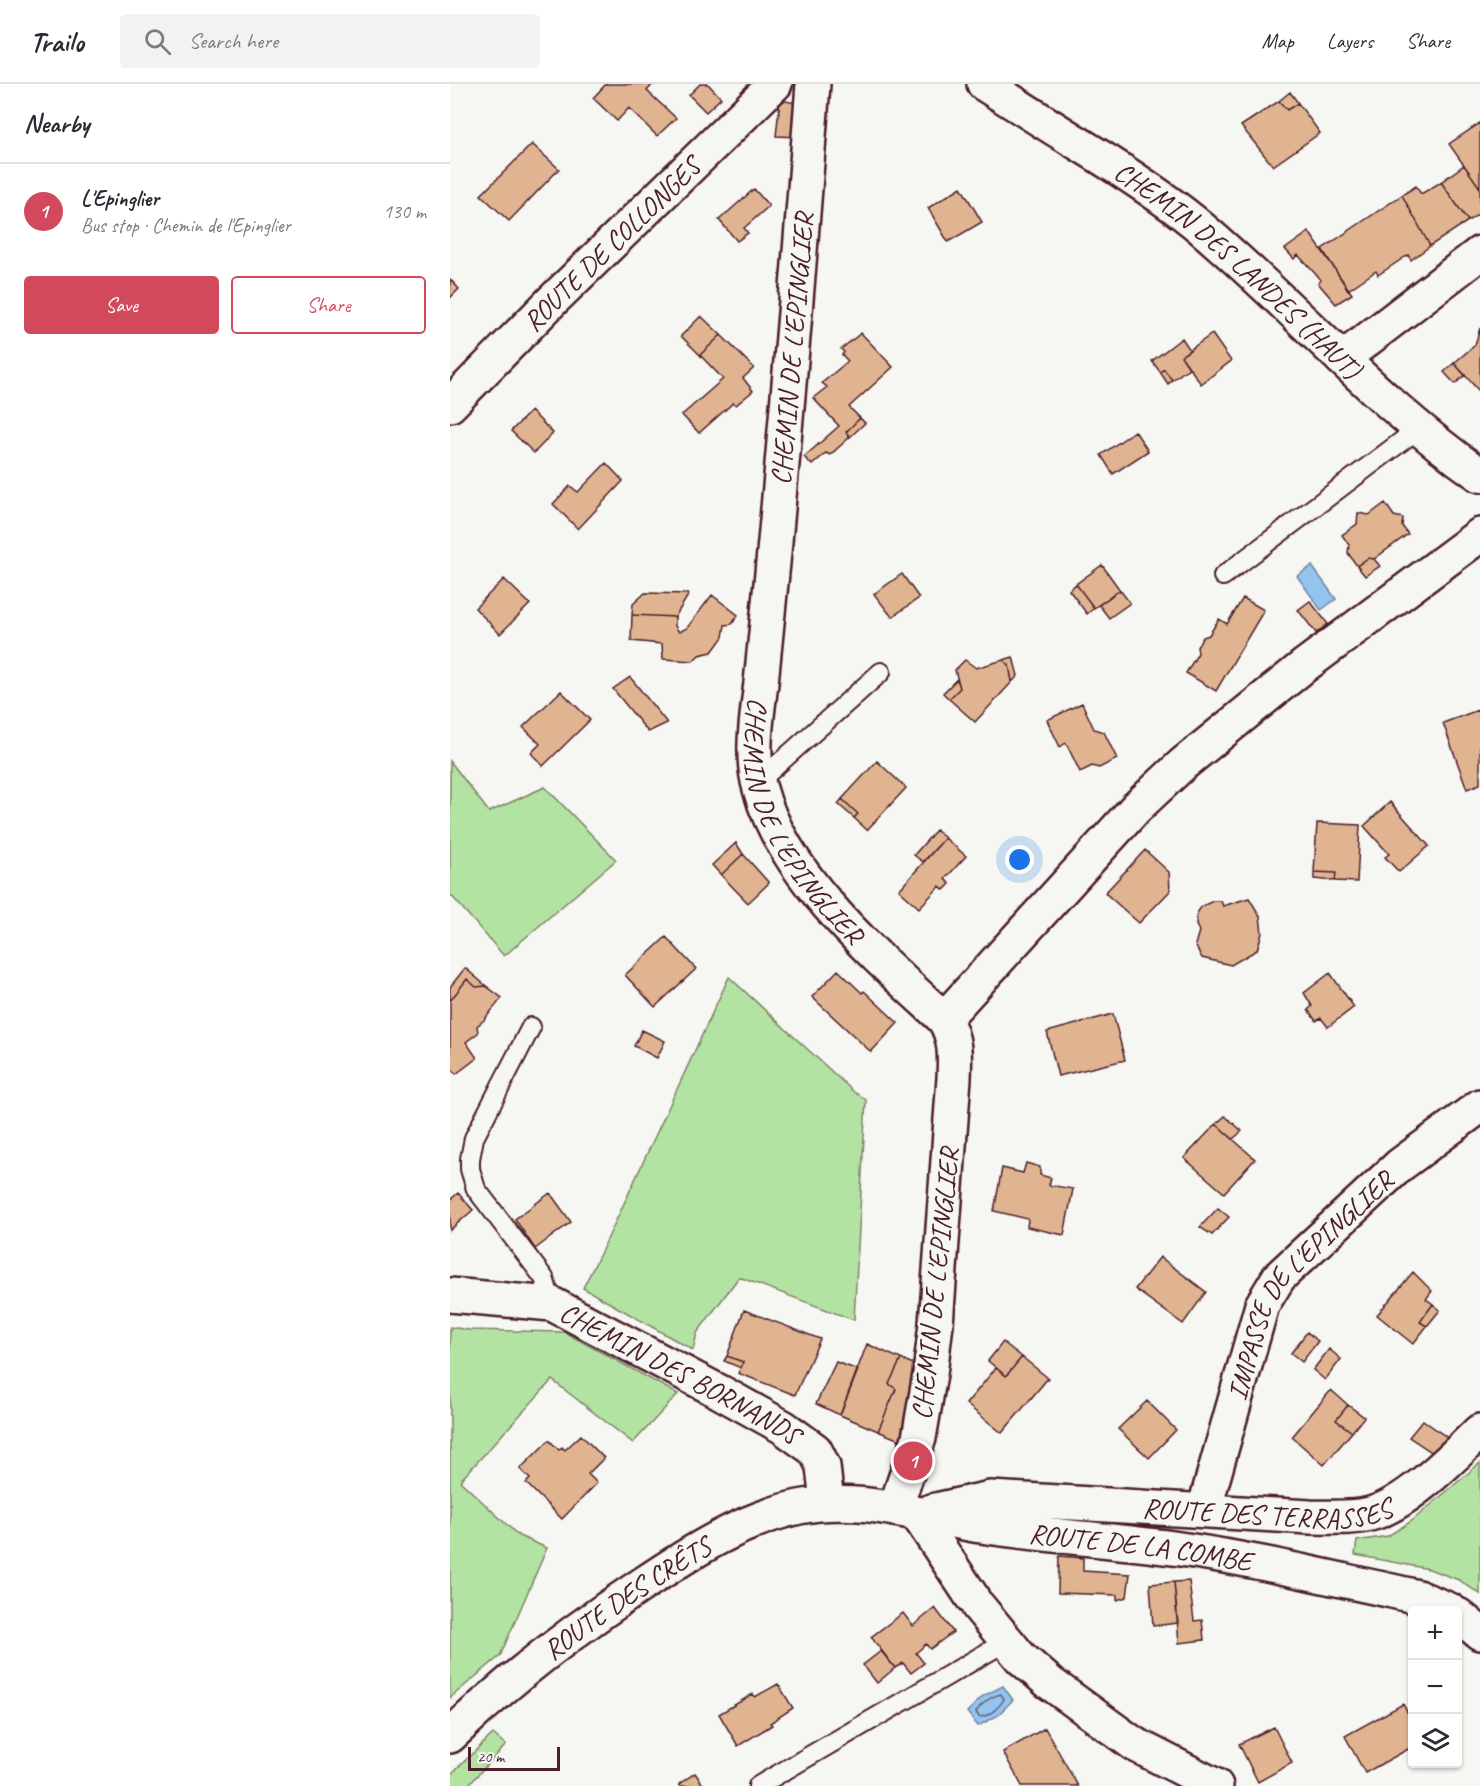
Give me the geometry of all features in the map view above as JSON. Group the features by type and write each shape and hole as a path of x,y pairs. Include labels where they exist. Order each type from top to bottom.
{"street":[{"name":"ROUTE DE COLLONGES","path":"450,405 552,301 775,84"},
{"name":"CHEMIN DE L'EPINGLIER","path":"813,84 789,401 758,712 756,757 758,782 766,808 792,857 819,895 839,918 944,1019 954,1040 954,1078 936,1324 930,1374 906,1511"},
{"name":"CHEMIN DES LANDES (HAUT)","path":"984,84 1154,191 1194,222 1418,429 1480,475"},
{"path":"1342,359 1480,253"},
{"path":"944,1019 1136,808 1170,776 1304,666 1480,536"},
{"name":"IMPASSE DE L'EPINGLIER","path":"1204,1510 1252,1338 1268,1293 1279,1277 1400,1165 1480,1106"},
{"name":"CHEMIN DES BORNANDS","path":"450,1295 552,1304 720,1392 809,1444 820,1456 827,1503"},
{"name":"ROUTE DES TERRASSES","path":"906,1511 990,1498 1342,1518 1370,1514 1397,1502 1480,1431"},
{"name":"ROUTE DE LA COMBE","path":"827,1503 872,1504 979,1526 1112,1540 1231,1557 1401,1593 1442,1606"},
{"name":"ROUTE DES CRÊTS","path":"450,1736 485,1702 530,1666 582,1626 677,1561 737,1529 777,1512 827,1503"},
{"path":"906,1511 1021,1658 1050,1683 1134,1744 1216,1786"},
{"path":"1462,1618 1480,1633"}],"lane":[{"path":"1223,576 1418,429"},
{"path":"758,782 881,672"},
{"path":"531,1027 474,1138 470,1159 476,1189 544,1278 552,1304"},
{"path":"758,1786 1006,1641"}],"green space":[{"path":"450,761 489,812 545,787 616,860 504,956 450,894"},
{"path":"729,977 854,1092 866,1100 854,1320 739,1277 697,1333 693,1350 583,1288"},
{"path":"450,1327 469,1330 564,1332 678,1394 633,1443 552,1380 460,1481 519,1536 547,1548 500,1656 450,1698"},
{"path":"1480,1463 1480,1594 1459,1580 1429,1569 1355,1555 1357,1541 1388,1536 1413,1520"},
{"path":"493,1734 506,1745 467,1786 450,1786 450,1775"}],"water":[{"path":"1312,566 1336,599 1321,610 1297,576"},
{"path":"1003,1686 1013,1700 997,1716 978,1726 967,1712 983,1696"}],"building":[{"path":"606,84 653,84 647,91 676,118 657,136 629,108 617,121 593,98"},
{"path":"700,84 708,84 721,98 706,112 689,95"},
{"path":"1290,92 1298,103 1287,110 1279,101"},
{"path":"780,100 802,104 799,137 776,136"},
{"path":"1279,101 1287,110 1298,103 1320,133 1273,166 1241,126"},
{"path":"1480,123 1480,188 1449,144"},
{"path":"532,144 559,169 509,221 481,195"},
{"path":"1464,165 1480,188 1480,213 1468,221 1441,182"},
{"path":"1441,182 1468,221 1430,246 1402,195 1416,186 1421,194"},
{"path":"961,187 982,222 948,242 928,208"},
{"path":"754,189 769,206 744,228 748,233 737,241 719,220"},
{"path":"1402,195 1430,246 1411,260 1408,255 1378,275 1376,271 1348,290 1322,249"},
{"path":"1309,232 1352,294 1336,304 1318,283 1321,280 1298,255 1294,259 1285,249"},
{"path":"450,279 459,289 450,298"},
{"path":"701,316 721,335 700,355 681,336"},
{"path":"1480,328 1479,391 1454,363 1475,345"},
{"path":"861,333 893,367 849,407 860,418 846,432 850,437 830,455 826,453 812,465 804,457 839,426 813,398 827,387 822,383 848,361 842,355 844,352 841,349"},
{"path":"1212,334 1231,361 1201,384 1181,356"},
{"path":"721,335 754,368 743,378 753,391 736,405 733,403 699,433 682,415 723,379 700,355"},
{"path":"1182,338 1190,350 1181,356 1189,368 1172,380 1164,369 1160,372 1152,361"},
{"path":"1454,363 1465,375 1455,384 1444,372"},
{"path":"1164,369 1172,380 1168,384 1160,372"},
{"path":"531,411 553,433 534,453 511,431"},
{"path":"860,418 865,423 850,437 846,432"},
{"path":"1135,431 1148,451 1113,474 1101,455"},
{"path":"606,463 623,481 578,529 553,504 570,486 578,492"},
{"path":"1385,503 1394,516 1403,518 1402,526 1408,534 1374,559 1368,558 1357,566 1348,553 1349,545 1342,535 1357,524 1358,513 1369,515"},
{"path":"1368,558 1374,559 1380,566 1365,576 1357,566"},
{"path":"1102,565 1120,590 1094,608 1076,584"},
{"path":"902,574 919,598 892,617 874,594"},
{"path":"504,579 530,604 500,634 475,608"},
{"path":"1076,584 1094,608 1087,614 1069,590"},
{"path":"1120,590 1130,603 1109,618 1099,605"},
{"path":"645,593 689,594 675,617 632,615 633,604"},
{"path":"712,595 738,615 732,624 725,625 723,637 712,652 699,655 693,661 663,659 662,644 631,641 632,615 675,617 675,626 679,632 687,628"},
{"path":"1243,598 1264,610 1216,691 1186,673 1198,653 1197,647 1203,637 1209,635 1219,619 1227,624"},
{"path":"1310,601 1328,624 1316,633 1298,610"},
{"path":"1013,657 1018,676 1012,682 1009,665 1003,660"},
{"path":"965,660 976,668 1003,660 1009,665 1012,682 975,722 949,699 960,688 955,670"},
{"path":"630,677 667,723 648,732 613,689"},
{"path":"957,679 960,688 949,699 943,693"},
{"path":"561,691 590,720 543,766 531,753 540,744 523,727"},
{"path":"1082,703 1094,729 1104,732 1117,759 1099,768 1092,766 1080,772 1066,743 1060,747 1047,720"},
{"path":"1478,710 1480,716 1480,784 1467,789 1443,723"},
{"path":"877,761 906,788 867,830 854,818 858,814 842,799"},
{"path":"842,799 858,814 854,818 838,804"},
{"path":"1390,802 1429,846 1399,872 1385,857 1389,854 1364,826"},
{"path":"1317,823 1360,825 1357,882 1335,881 1336,873 1314,872"},
{"path":"936,830 945,838 923,862 914,855"},
{"path":"945,838 966,856 945,879 950,884 944,890 940,886 919,908 899,890"},
{"path":"736,843 743,854 721,875 712,865"},
{"path":"1145,850 1169,872 1170,891 1139,923 1105,893"},
{"path":"743,854 769,883 748,903 721,875"},
{"path":"1314,872 1336,873 1335,881 1314,879"},
{"path":"1249,898 1260,916 1262,933 1257,950 1231,965 1202,958 1195,945 1199,931 1196,925 1197,913 1202,906 1213,901 1221,901 1223,906"},
{"path":"666,937 696,969 655,1007 625,975"},
{"path":"465,968 486,986 476,987 467,979 450,1001 450,987"},
{"path":"838,970 898,1023 871,1052 812,997"},
{"path":"1330,973 1354,1007 1328,1027 1321,1018 1316,1021 1308,1010 1312,1006 1304,993"},
{"path":"467,979 476,987 486,986 502,998 477,1026 478,1033 466,1042 477,1058 456,1074 450,1066 450,1001"},
{"path":"1113,1014 1125,1060 1058,1076 1047,1032"},
{"path":"642,1030 665,1041 657,1058 634,1046"},
{"path":"1225,1116 1242,1131 1233,1139 1216,1124"},
{"path":"1216,1124 1255,1159 1224,1193 1184,1158"},
{"path":"1026,1163 1040,1167 1040,1175 1051,1178 1049,1185 1073,1189 1064,1235 1027,1227 1028,1219 994,1211 1002,1168 1023,1173"},
{"path":"458,1193 473,1210 450,1230 450,1200"},
{"path":"550,1193 571,1222 535,1249 515,1219"},
{"path":"1218,1208 1229,1217 1212,1235 1200,1227"},
{"path":"1160,1257 1206,1292 1183,1324 1135,1289"},
{"path":"1413,1272 1432,1291 1426,1299 1433,1304 1420,1322 1427,1326 1413,1344 1377,1315"},
{"path":"1433,1304 1440,1310 1427,1326 1420,1322"},
{"path":"744,1310 820,1339 795,1395 738,1373 743,1362 727,1356"},
{"path":"1307,1332 1318,1341 1302,1362 1291,1353"},
{"path":"1003,1342 1022,1357 1006,1376 988,1361"},
{"path":"867,1344 901,1359 889,1384 896,1389 878,1431 840,1415"},
{"path":"1329,1349 1341,1359 1325,1380 1313,1370"},
{"path":"727,1356 743,1362 741,1368 724,1361"},
{"path":"1022,1357 1048,1378 1002,1433 966,1404 996,1368 1006,1376"},
{"path":"901,1359 921,1367 907,1443 878,1431 896,1389 889,1384"},
{"path":"836,1362 858,1370 840,1415 816,1404"},
{"path":"1331,1390 1348,1405 1336,1420 1352,1432 1324,1465 1292,1437"},
{"path":"1147,1401 1176,1430 1149,1458 1118,1429"},
{"path":"1348,1405 1364,1417 1352,1432 1336,1420"},
{"path":"1423,1420 1449,1439 1436,1455 1409,1437"},
{"path":"581,1435 604,1458 588,1474 597,1483 562,1519 526,1483 530,1479 520,1469 549,1440 559,1450 562,1447 565,1450"},
{"path":"1059,1556 1083,1558 1083,1571 1130,1574 1127,1597 1117,1600 1117,1595 1058,1593"},
{"path":"1189,1581 1194,1621 1202,1620 1204,1640 1179,1643 1174,1582"},
{"path":"1174,1582 1178,1623 1153,1626 1150,1584"},
{"path":"935,1608 953,1632 930,1649 926,1644 916,1653 924,1663 911,1673 903,1663 895,1668 871,1637 903,1613 913,1626"},
{"path":"881,1651 895,1668 877,1683 863,1665"},
{"path":"778,1684 793,1708 770,1723 772,1725 738,1746 719,1714 753,1694 755,1697"},
{"path":"1403,1704 1408,1713 1408,1749 1365,1773 1345,1736"},
{"path":"1274,1727 1292,1763 1258,1782 1239,1744"},
{"path":"1045,1728 1078,1786 1022,1786 1003,1752"},
{"path":"695,1773 704,1786 680,1786 679,1784"}],"place":[{"name":"L'Epinglier","path":"913,1461"}]}
